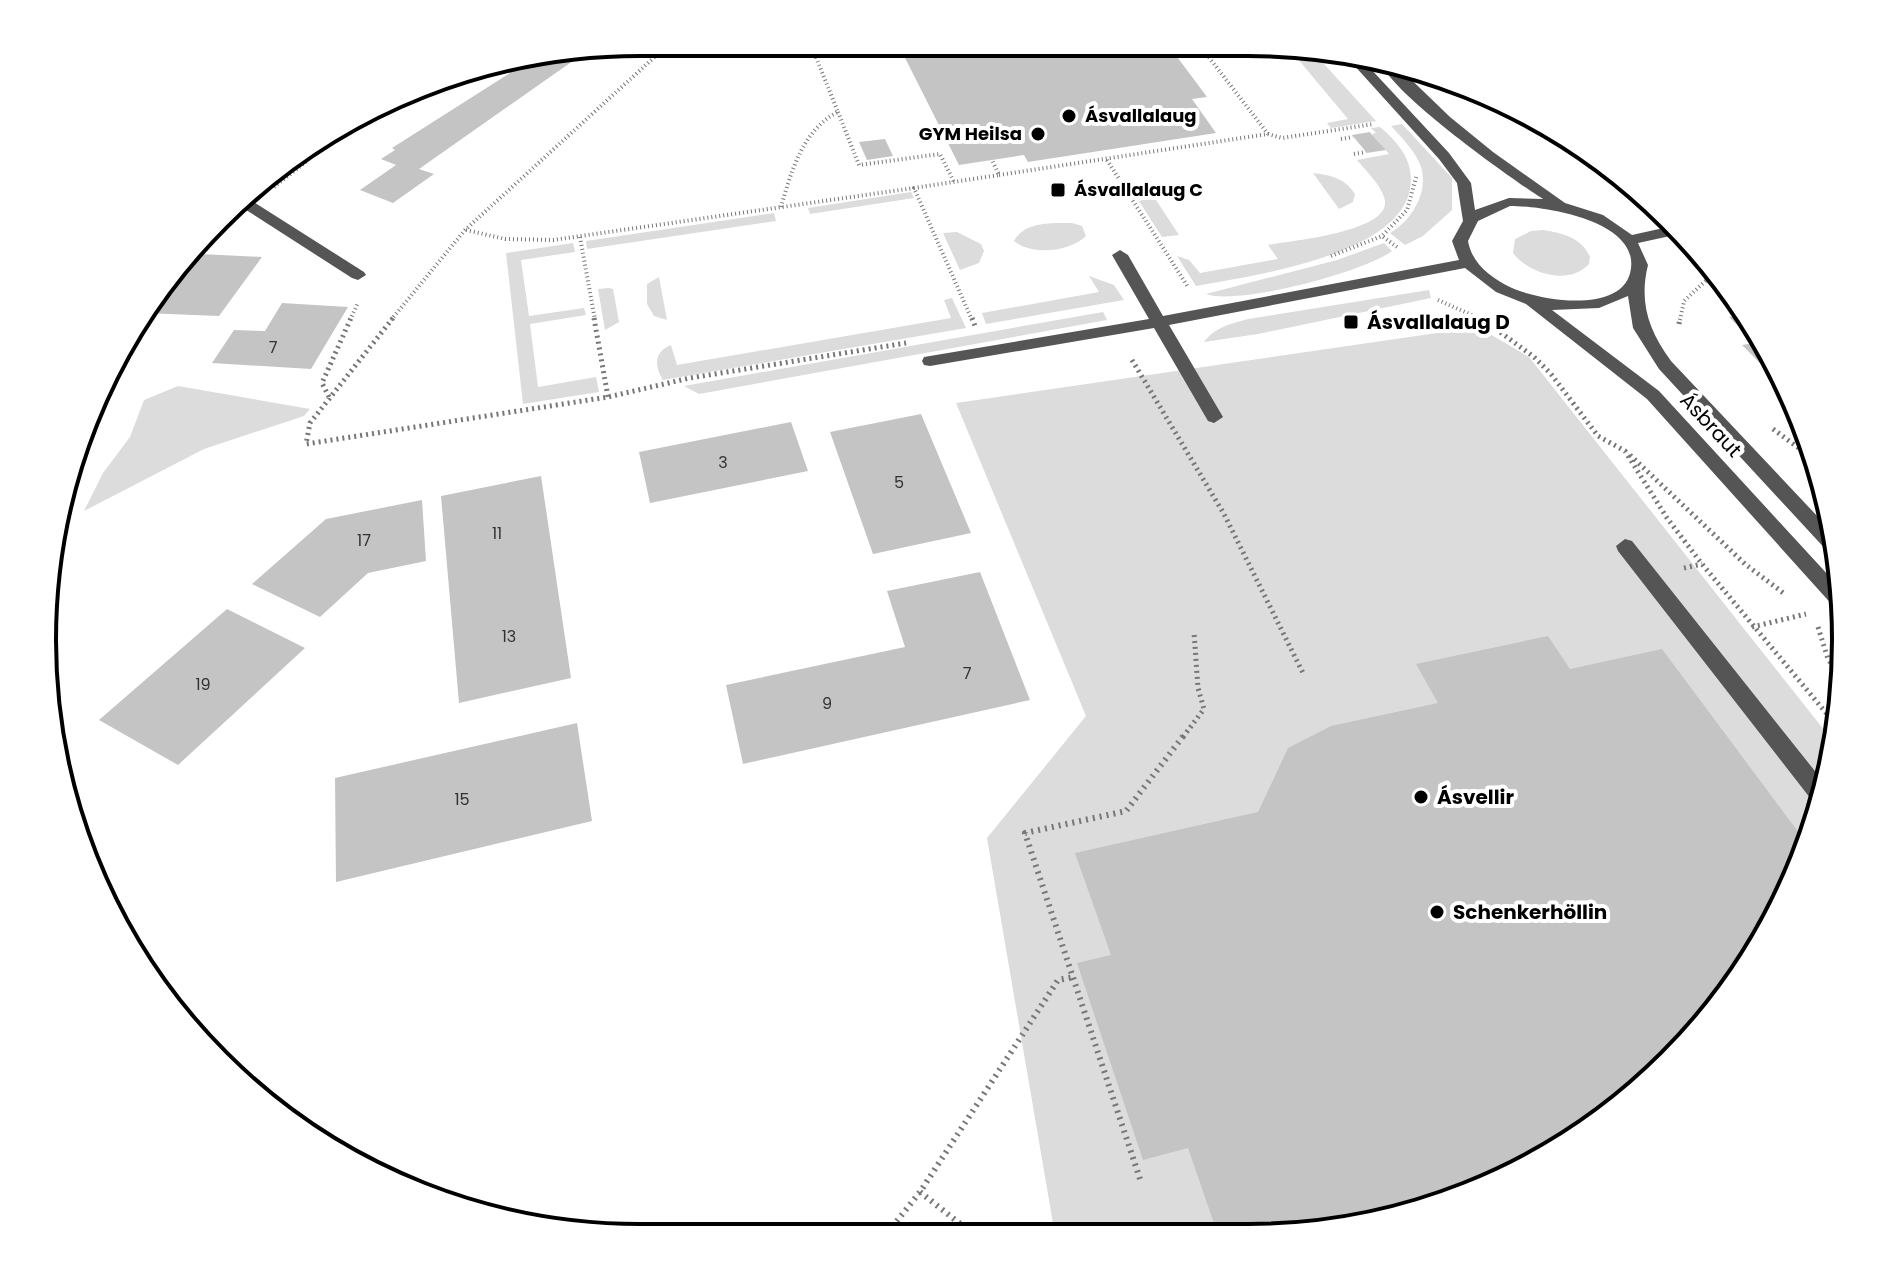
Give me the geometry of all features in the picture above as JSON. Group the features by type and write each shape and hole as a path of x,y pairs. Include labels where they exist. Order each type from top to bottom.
{"street":[{"path":"1362,67 1444,156 1464,183 1469,219"},
{"path":"1401,77 1458,133 1508,172 1565,206 1612,226 1629,240 1666,232"},
{"path":"1565,206 1509,202 1485,208 1469,219 1460,232 1460,247 1468,263 1503,290 1561,306 1593,305 1619,297 1636,284"},
{"path":"250,206 358,275"},
{"name":"Ásbraut","path":"1629,240 1639,255 1641,270 1636,284 1635,310 1645,338 1665,365 1822,533"},
{"path":"1120,255 1214,417"},
{"path":"930,361 1159,322 1468,263"},
{"name":"Ásbraut","path":"1528,299 1592,345 1653,395 1830,589"},
{"path":"1625,546 1813,785"}],"path":[{"path":"656,56 465,230 329,397 310,423 306,444 608,397 690,378 916,341"},
{"path":"815,56 859,165 940,154 954,182"},
{"path":"1208,56 1268,134"},
{"path":"465,230 505,239 580,237 1268,134 1282,138 1382,123 1371,111"},
{"path":"781,207 790,174 806,143 828,115 838,112"},
{"path":"1341,139 1353,137"},
{"path":"1354,154 1366,152"},
{"path":"992,160 999,175"},
{"path":"1107,160 1191,292 1146,300"},
{"path":"269,192 307,161"},
{"path":"1328,257 1382,236 1395,226 1411,206 1417,188 1415,167"},
{"path":"914,188 976,331"},
{"path":"1382,236 1402,250"},
{"path":"580,237 608,397"},
{"path":"329,397 322,383 364,290 358,275"},
{"path":"1678,328 1684,301 1707,279"},
{"path":"1436,293 1436,300 1476,315 1534,357 1551,374 1598,436 1625,451 1662,481 1766,582 1791,598"},
{"path":"1132,360 1186,446 1261,582 1304,675"},
{"path":"1768,424 1800,448"},
{"path":"1625,451 1667,518 1752,627 1827,715"},
{"path":"1752,627 1817,611 1804,605"},
{"path":"1818,623 1831,664"},
{"path":"1140,1179 1025,833 1126,811 1204,709 1198,688 1194,632"},
{"path":"894,1224 920,1192 1058,980 1074,977"},
{"path":"920,1192 960,1224"}],"shaded area":[{"path":"1297,58 1321,61 1376,121 1331,128 1327,123 1348,119"},
{"path":"1402,124 1452,178 1452,210 1423,236 1405,245 1390,233 1411,214 1420,196 1423,177 1416,156 1391,126"},
{"path":"1380,127 1404,154 1411,179 1400,212 1379,231 1319,259 1285,269 1196,286 1177,256 1189,260 1200,273 1278,259 1268,245 1336,233 1372,220 1382,212 1385,201 1381,190 1357,160 1389,154 1371,134 1376,133 1371,128"},
{"path":"1313,173 1331,176 1347,184 1355,194 1353,202 1339,209"},
{"path":"911,192 914,198 810,214 808,208"},
{"path":"1154,197 1179,235 1162,237 1139,201"},
{"path":"774,213 776,221 587,249 586,241"},
{"path":"1072,223 1082,226 1086,236 1061,249 1030,249 1014,241 1019,234 1032,227"},
{"path":"1543,230 1577,241 1587,251 1589,264 1581,271 1560,276 1529,267 1513,253 1515,239 1531,231"},
{"path":"957,232 981,244 984,251 979,263 960,270 943,233"},
{"path":"573,243 575,252 521,260 529,316 584,308 586,315 530,324 538,387 596,377 599,392 523,404 506,253"},
{"path":"1384,243 1392,251 1329,277 1245,295 1206,294 1337,260"},
{"path":"1089,276 1114,285 1124,300 986,324 982,313 1099,292"},
{"path":"659,277 667,320 654,316 647,304 647,284"},
{"path":"598,289 613,289 619,322 605,330"},
{"path":"1429,290 1431,298 1258,334 1204,342 1218,329 1248,319"},
{"path":"952,298 966,328 663,380 658,369 657,360 661,351 671,345 677,365 951,318 944,300"},
{"path":"1103,312 1107,320 699,394 684,386"},
{"name":"Ásvellir","path":"1478,327 1529,357 1825,731 1812,791 1788,863 1754,932 1711,996 1661,1053 1604,1103 1572,1126 1506,1164 1436,1193 1362,1213 1286,1223 1053,1224 987,838 1086,716 956,403"},
{"path":"178,386 310,409 304,416 204,449 84,511 103,473 130,437 144,400"}],"building":[{"name":"Ásvallalaug","path":"904,56 1176,56 1207,97 1192,99 1216,133 1028,162 1024,155 959,165"},
{"path":"574,60 419,169 434,174 393,203 360,190 396,165 381,159 395,150 392,148 510,73 507,72"},
{"path":"1370,132 1386,150 1367,153 1352,135"},
{"path":"885,139 893,156 867,160 859,142"},
{"path":"202,254 262,257 219,316 156,313"},
{"path":"282,303 348,307 311,369 212,363 234,330 265,331"},
{"path":"1734,316 1744,332 1729,317"},
{"path":"1751,344 1764,367 1742,345"},
{"path":"921,414 971,533 873,554 830,432"},
{"path":"791,422 808,471 650,503 639,452"},
{"path":"541,476 571,678 459,703 441,496"},
{"path":"422,500 426,561 368,573 320,617 252,584 326,519"},
{"path":"980,572 1030,700 743,764 726,685 905,647 887,591"},
{"path":"227,609 305,648 178,765 99,720"},
{"name":"Schenkerhöllin","path":"1548,636 1570,669 1662,649 1799,833 1754,932 1711,996 1661,1053 1604,1103 1572,1126 1540,1146 1471,1180 1399,1204 1324,1219 1214,1224 1188,1148 1143,1160 1077,963 1111,955 1075,853 1258,812 1288,748 1331,726 1438,703 1416,664"},
{"path":"577,723 592,821 336,882 335,778"}],"place":[{"name":"Ásvallalaug","path":"1069,116"},
{"name":"GYM Heilsa","path":"1038,134"},
{"name":"Ásvallalaug C","path":"1058,190"},
{"name":"Ásvallalaug D","path":"1351,322"},
{"name":"Ásvellir","path":"1421,797"},
{"name":"Schenkerhöllin","path":"1437,912"}]}
